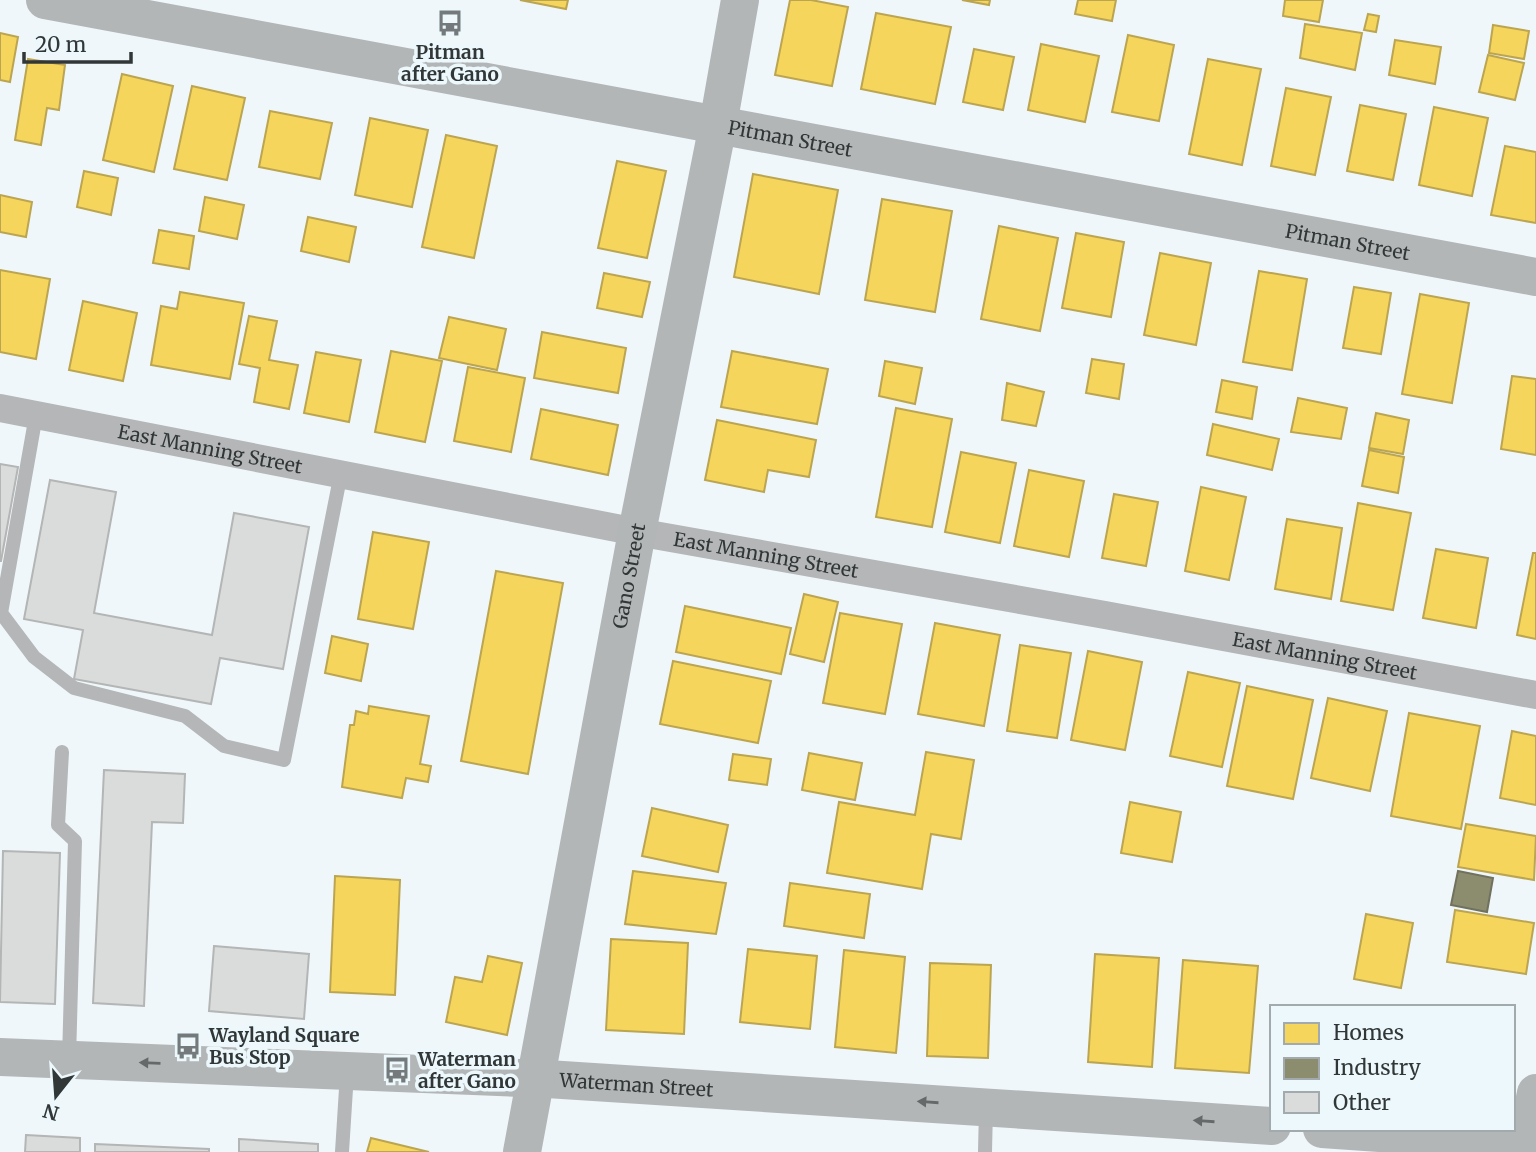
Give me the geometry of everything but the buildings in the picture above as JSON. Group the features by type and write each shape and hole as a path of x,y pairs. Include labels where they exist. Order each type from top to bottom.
{"main road":[{"name":"Pitman Street","path":"45,0 1536,277"},
{"name":"Gano Street","path":"523,1152 637,532 718,125 740,0"},
{"name":"Waterman Street","path":"0,1057 536,1080 986,1106 1270,1126"},
{"path":"1346,1131 1529,1146 1536,1093"}],"street":[{"name":"East Manning Street","path":"0,408 637,532 1536,695"}],"lane":[{"path":"36,415 1,613 34,657 74,688 185,716 224,746 284,760 341,473"},
{"path":"62,752 58,825 75,841 69,1060"},
{"path":"342,1152 347,1072"},
{"path":"985,1152 986,1106"}],"place":[{"name":"Pitman after Gano","path":"450,23"},
{"name":"Wayland Square Bus Stop","path":"188,1046"},
{"name":"Waterman after Gano","path":"397,1070"}]}
